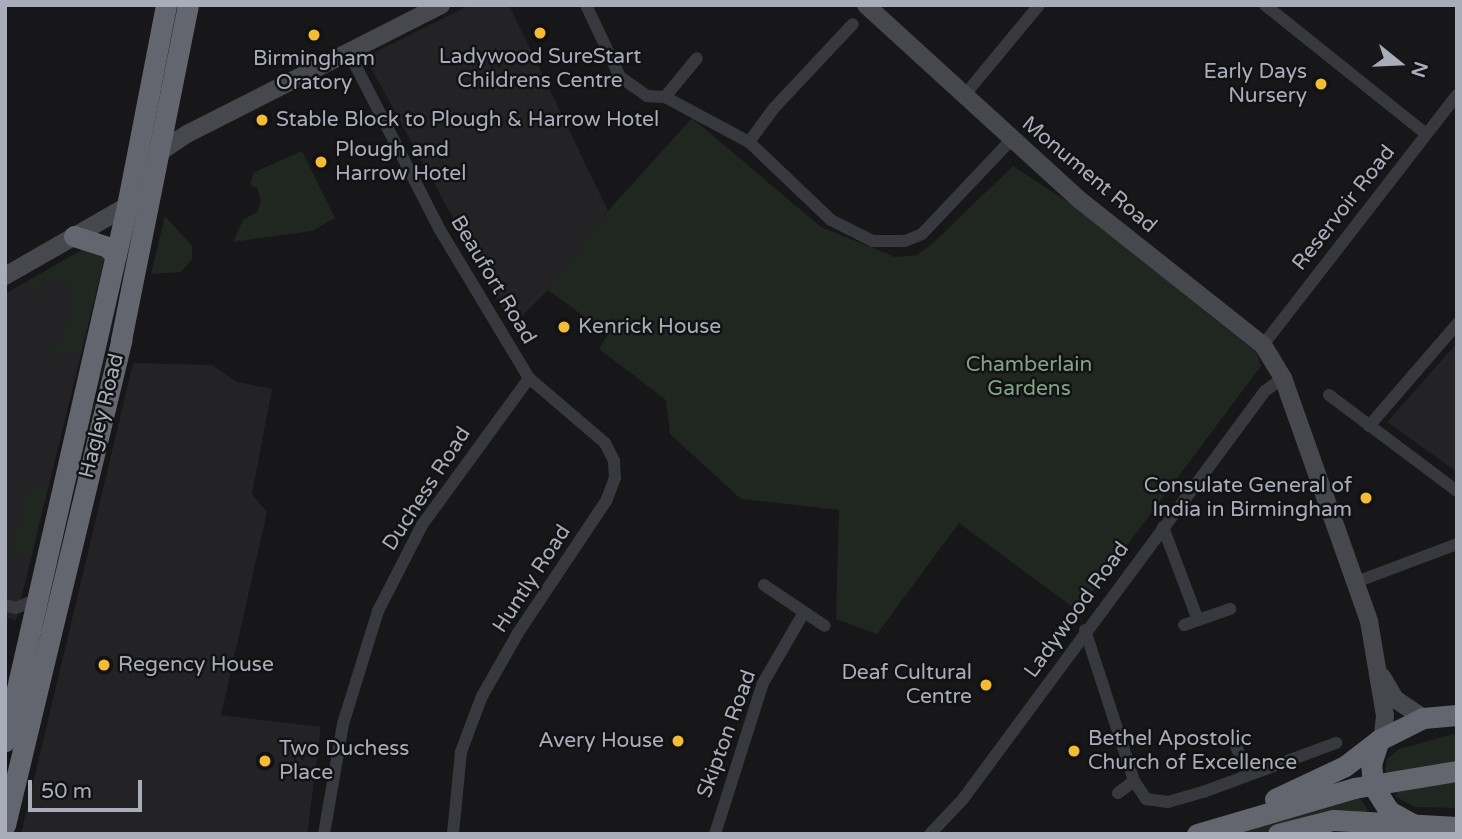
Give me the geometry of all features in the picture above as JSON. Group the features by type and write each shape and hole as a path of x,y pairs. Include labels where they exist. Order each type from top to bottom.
{"highway":[{"name":"Hagley Road","path":"5,825 121,340 149,155 166,5"},
{"name":"Hagley Road","path":"5,741 127,206 149,155 188,5"},
{"path":"75,236 108,247 116,255"},
{"path":"1196,834 1310,784 1345,766 1381,738 1423,718 1454,713"},
{"path":"1381,738 1371,764 1373,785 1389,811 1416,826"},
{"path":"1196,834 1373,785 1457,771"},
{"path":"1278,834 1333,820 1457,827"}],"main road":[{"path":"149,155 441,5"},
{"name":"Monument Road","path":"866,5 1012,141 1263,345 1283,378 1356,582 1378,671"},
{"path":"5,276 127,206"},
{"path":"1378,671 1395,699 1423,718"},
{"path":"1378,671 1381,738"}],"street":[{"path":"586,5 620,77 647,96 665,97 749,142 831,220 858,235 891,243 915,238 928,229 1012,141"},
{"path":"963,97 1039,5"},
{"path":"1265,5 1425,134"},
{"path":"749,142 774,108 853,24"},
{"name":"Beaufort Road","path":"348,51 440,230 529,378"},
{"path":"665,97 697,58"},
{"name":"Reservoir Road","path":"1263,345 1457,95"},
{"path":"1369,425 1457,324"},
{"name":"Duchess Road","path":"324,834 340,735 378,611 422,525 529,378"},
{"name":"Huntly Road","path":"453,834 461,752 482,696 518,634 606,501 615,478 605,443 529,378"},
{"name":"Ladywood Road","path":"930,834 963,799 1265,391 1283,378"},
{"path":"1329,395 1457,491"},
{"path":"1163,527 1198,620"},
{"path":"1356,582 1457,544"},
{"path":"764,585 803,614 825,626"},
{"path":"32,628 11,606 39,598"},
{"path":"1184,625 1230,610"},
{"name":"Skipton Road","path":"715,834 763,682 803,614"},
{"path":"1085,631 1134,781 1146,799 1168,802 1336,743"},
{"path":"1236,746 1247,773"},
{"path":"1118,793 1134,781"}],"shaded area":[{"path":"470,5 509,5 608,211 548,290 512,326 365,57"},
{"path":"87,247 105,256 16,620 5,617 5,294"},
{"path":"1457,343 1457,472 1387,422"},
{"path":"133,363 212,365 237,382 272,389 252,494 267,512 221,715 321,727 307,834 21,834"}],"green space":[{"name":"Chamberlain Gardens","path":"692,118 821,227 895,257 917,255 933,243 1013,166 1074,206 1257,353 1261,366 1078,611 959,523 877,634 836,619 839,510 741,499 670,434 666,400 599,349 608,334 548,290 608,211"},
{"path":"302,151 335,218 312,231 233,242 243,220 257,212 261,201 257,188 250,185 253,173"},
{"path":"165,216 192,246 192,259 181,272 151,274"},
{"path":"87,247 105,256 80,354 50,353 52,344 62,341 74,295 68,293 70,285 46,278 42,289 33,291 26,282"},
{"path":"30,484 47,489 30,558 10,553"},
{"path":"1457,733 1457,764 1389,774 1385,770 1387,759 1399,749"},
{"path":"1457,781 1457,808 1415,807 1395,796 1398,791"},
{"path":"1360,798 1368,811 1257,834 1221,834 1330,801"}],"place":[{"name":"Ladywood SureStart Childrens Centre","path":"540,33"},
{"name":"Birmingham Oratory","path":"314,35"},
{"name":"Early Days Nursery","path":"1321,84"},
{"name":"Stable Block to Plough & Harrow Hotel","path":"262,120"},
{"name":"Plough and Harrow Hotel","path":"321,162"},
{"name":"Kenrick House","path":"564,327"},
{"name":"Consulate General of India in Birmingham","path":"1366,498"},
{"name":"Regency House","path":"104,665"},
{"name":"Deaf Cultural Centre","path":"986,685"},
{"name":"Avery House","path":"678,741"},
{"name":"Bethel Apostolic Church of Excellence","path":"1074,751"},
{"name":"Two Duchess Place","path":"265,761"}]}
